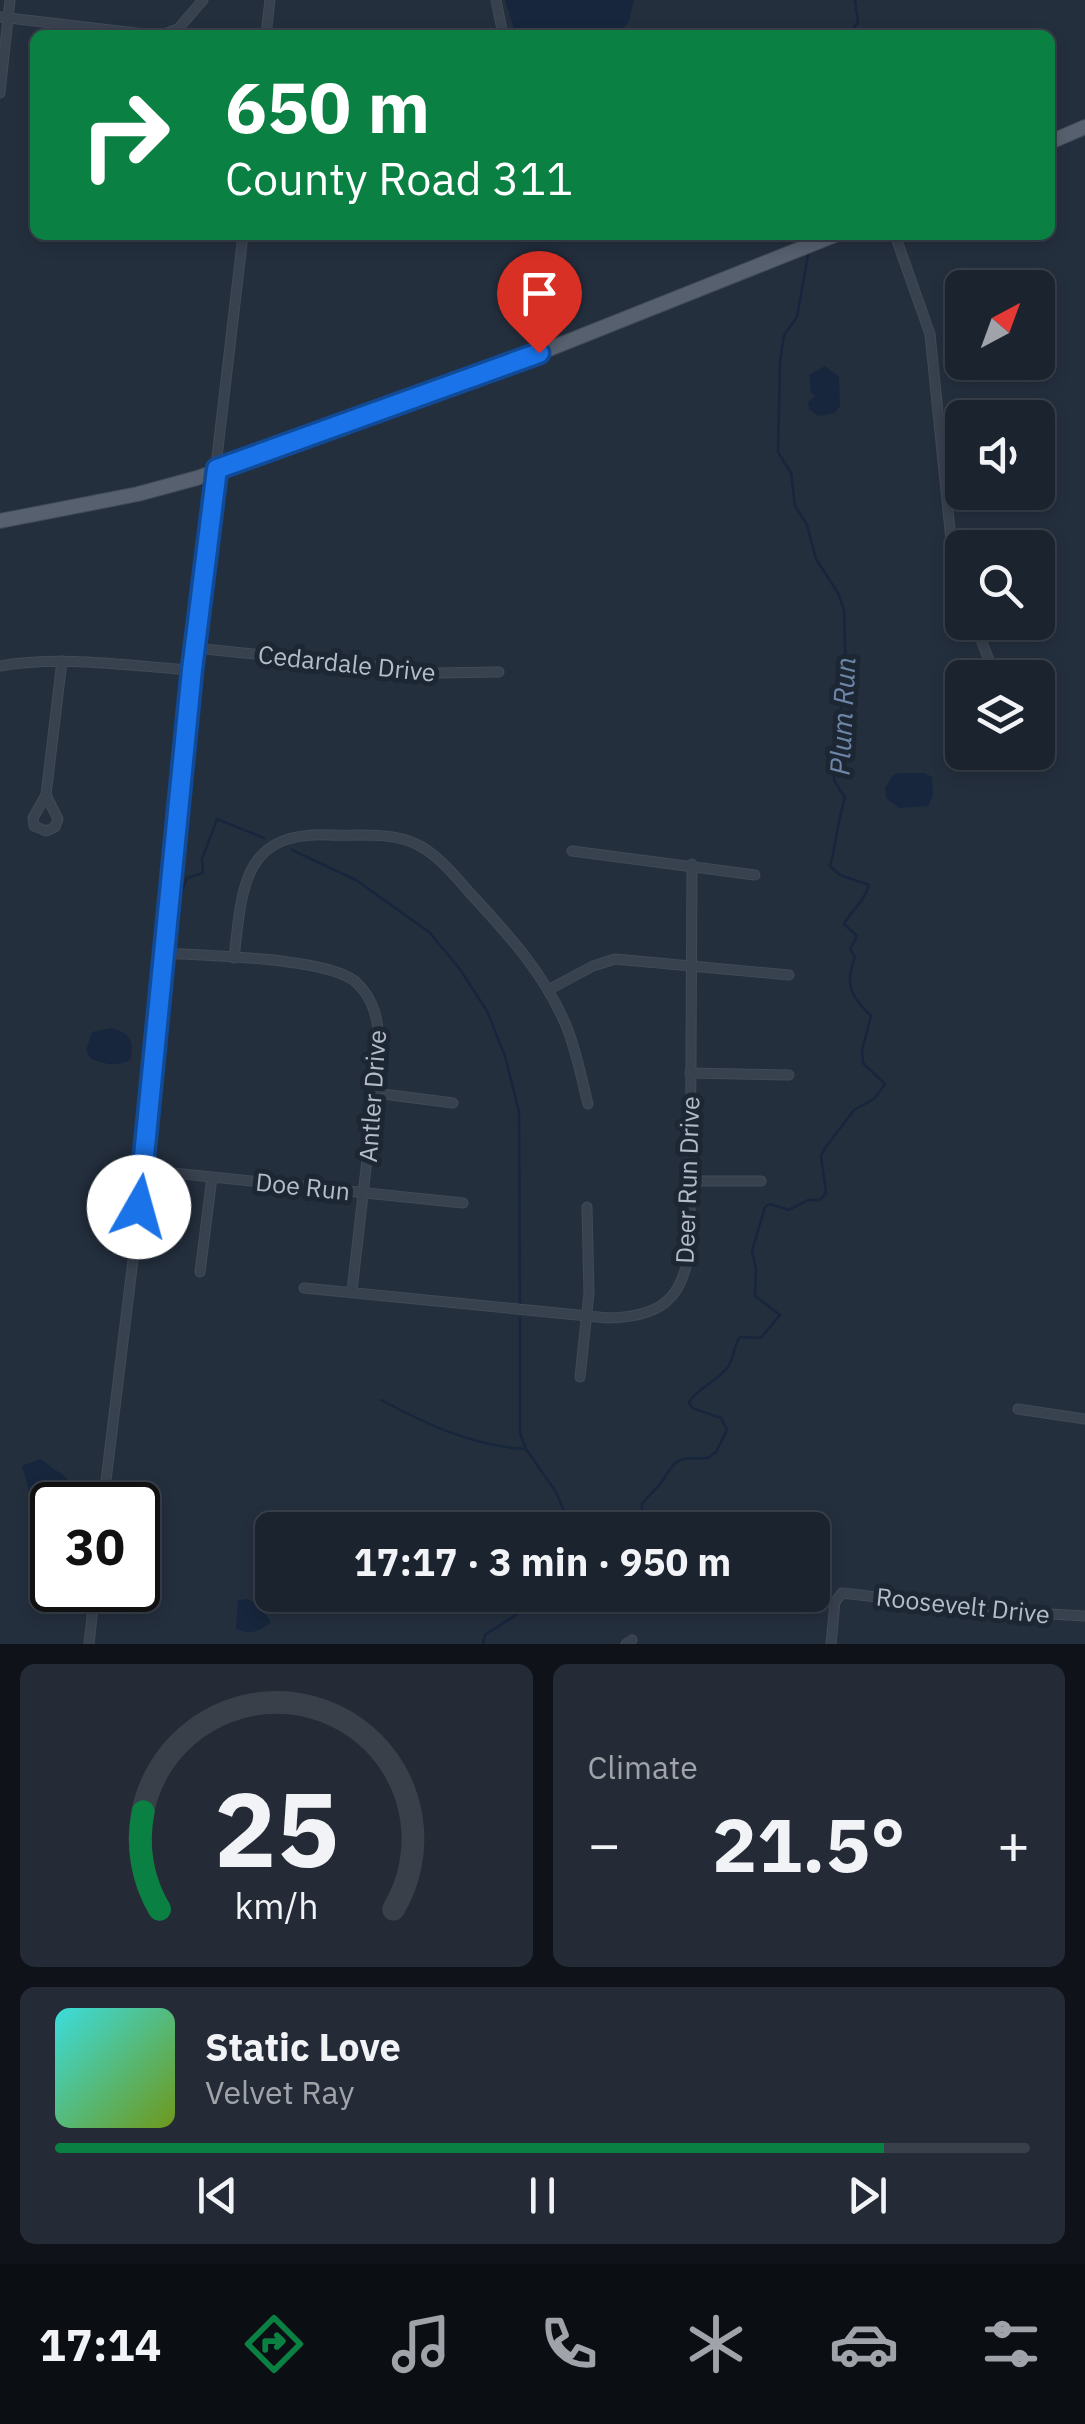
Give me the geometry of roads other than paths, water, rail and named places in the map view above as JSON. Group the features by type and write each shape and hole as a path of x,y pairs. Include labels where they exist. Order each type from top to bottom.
{"main road":[{"path":"1055,140 1085,127"},
{"path":"0,520 148,492 197,478 539,353 822,240"}],"street":[{"path":"0,93 4,18 10,0"},
{"path":"175,30 203,0"},
{"path":"267,30 270,0"},
{"path":"496,0 502,30"},
{"path":"4,18 91,30"},
{"path":"107,1482 144,1170 192,670 242,240"},
{"path":"897,240 930,334 950,530"},
{"name":"Cedardale Drive","path":"195,648 436,673 499,672"},
{"path":"0,666 62,661 192,670"},
{"path":"46,795 62,661"},
{"path":"234,958 244,882 261,855 277,842 313,834 402,838 427,850 445,866 514,941 566,1024 588,1104"},
{"path":"572,850 692,864 755,876"},
{"name":"Deer Run Drive","path":"304,1288 588,1316 644,1315 660,1307 678,1289 688,1265 692,864"},
{"name":"Antler Drive","path":"165,953 328,968 355,982 368,996 378,1020 375,1092 352,1292"},
{"path":"548,990 615,959 789,975"},
{"path":"690,1073 789,1075"},
{"path":"375,1092 453,1103"},
{"name":"Doe Run","path":"144,1170 463,1203"},
{"path":"200,1272 212,1177"},
{"path":"690,1180 761,1181"},
{"path":"580,1377 588,1316 587,1207"},
{"path":"1018,1409 1085,1419"},
{"name":"Roosevelt Drive","path":"830,1644 835,1602 842,1593 1000,1611 1085,1616"},
{"path":"89,1644 93,1612"}],"water":[{"path":"505,0 634,0 629,21 622,30 514,30"},
{"path":"825,366 839,377 840,406 835,413 818,416 809,409 808,402 815,396 809,375"},
{"path":"898,773 924,773 932,777 933,796 928,806 899,808 886,798 885,788"},
{"path":"112,1028 129,1039 131,1059 106,1064 91,1059 86,1050 92,1032"},
{"path":"40,1459 67,1478 66,1482 30,1482 30,1495 22,1466"},
{"path":"248,1599 255,1604 255,1612 264,1612 271,1622 250,1632 236,1629 238,1600"}],"waterway":[{"name":"Plum Run","path":"852,30 858,22 855,0"},
{"name":"Plum Run","path":"642,1512 642,1504 674,1464 682,1459 708,1458 716,1452 727,1430 721,1418 692,1408 689,1402 727,1368 740,1337 761,1338 780,1315 755,1296 752,1251 765,1207 770,1204 789,1210 808,1200 820,1200 826,1193 821,1156 825,1148 854,1110 874,1099 885,1084 863,1063 862,1050 871,1016 851,990 855,957 850,949 857,936 844,924 869,885 840,875 830,866 845,798 834,780 835,744 846,677 844,610 816,559 807,525 795,506 791,473 778,452 784,335 797,317 808,255"},
{"path":"176,904 187,878 203,873 202,859 217,819 264,838"},
{"path":"292,850 356,880 429,932 487,1011 505,1056 519,1112 520,1303"},
{"path":"520,1318 520,1433 564,1512"},
{"path":"381,1400 450,1432 524,1449"},
{"name":"Plum Run","path":"483,1644 485,1635 520,1612"}]}
